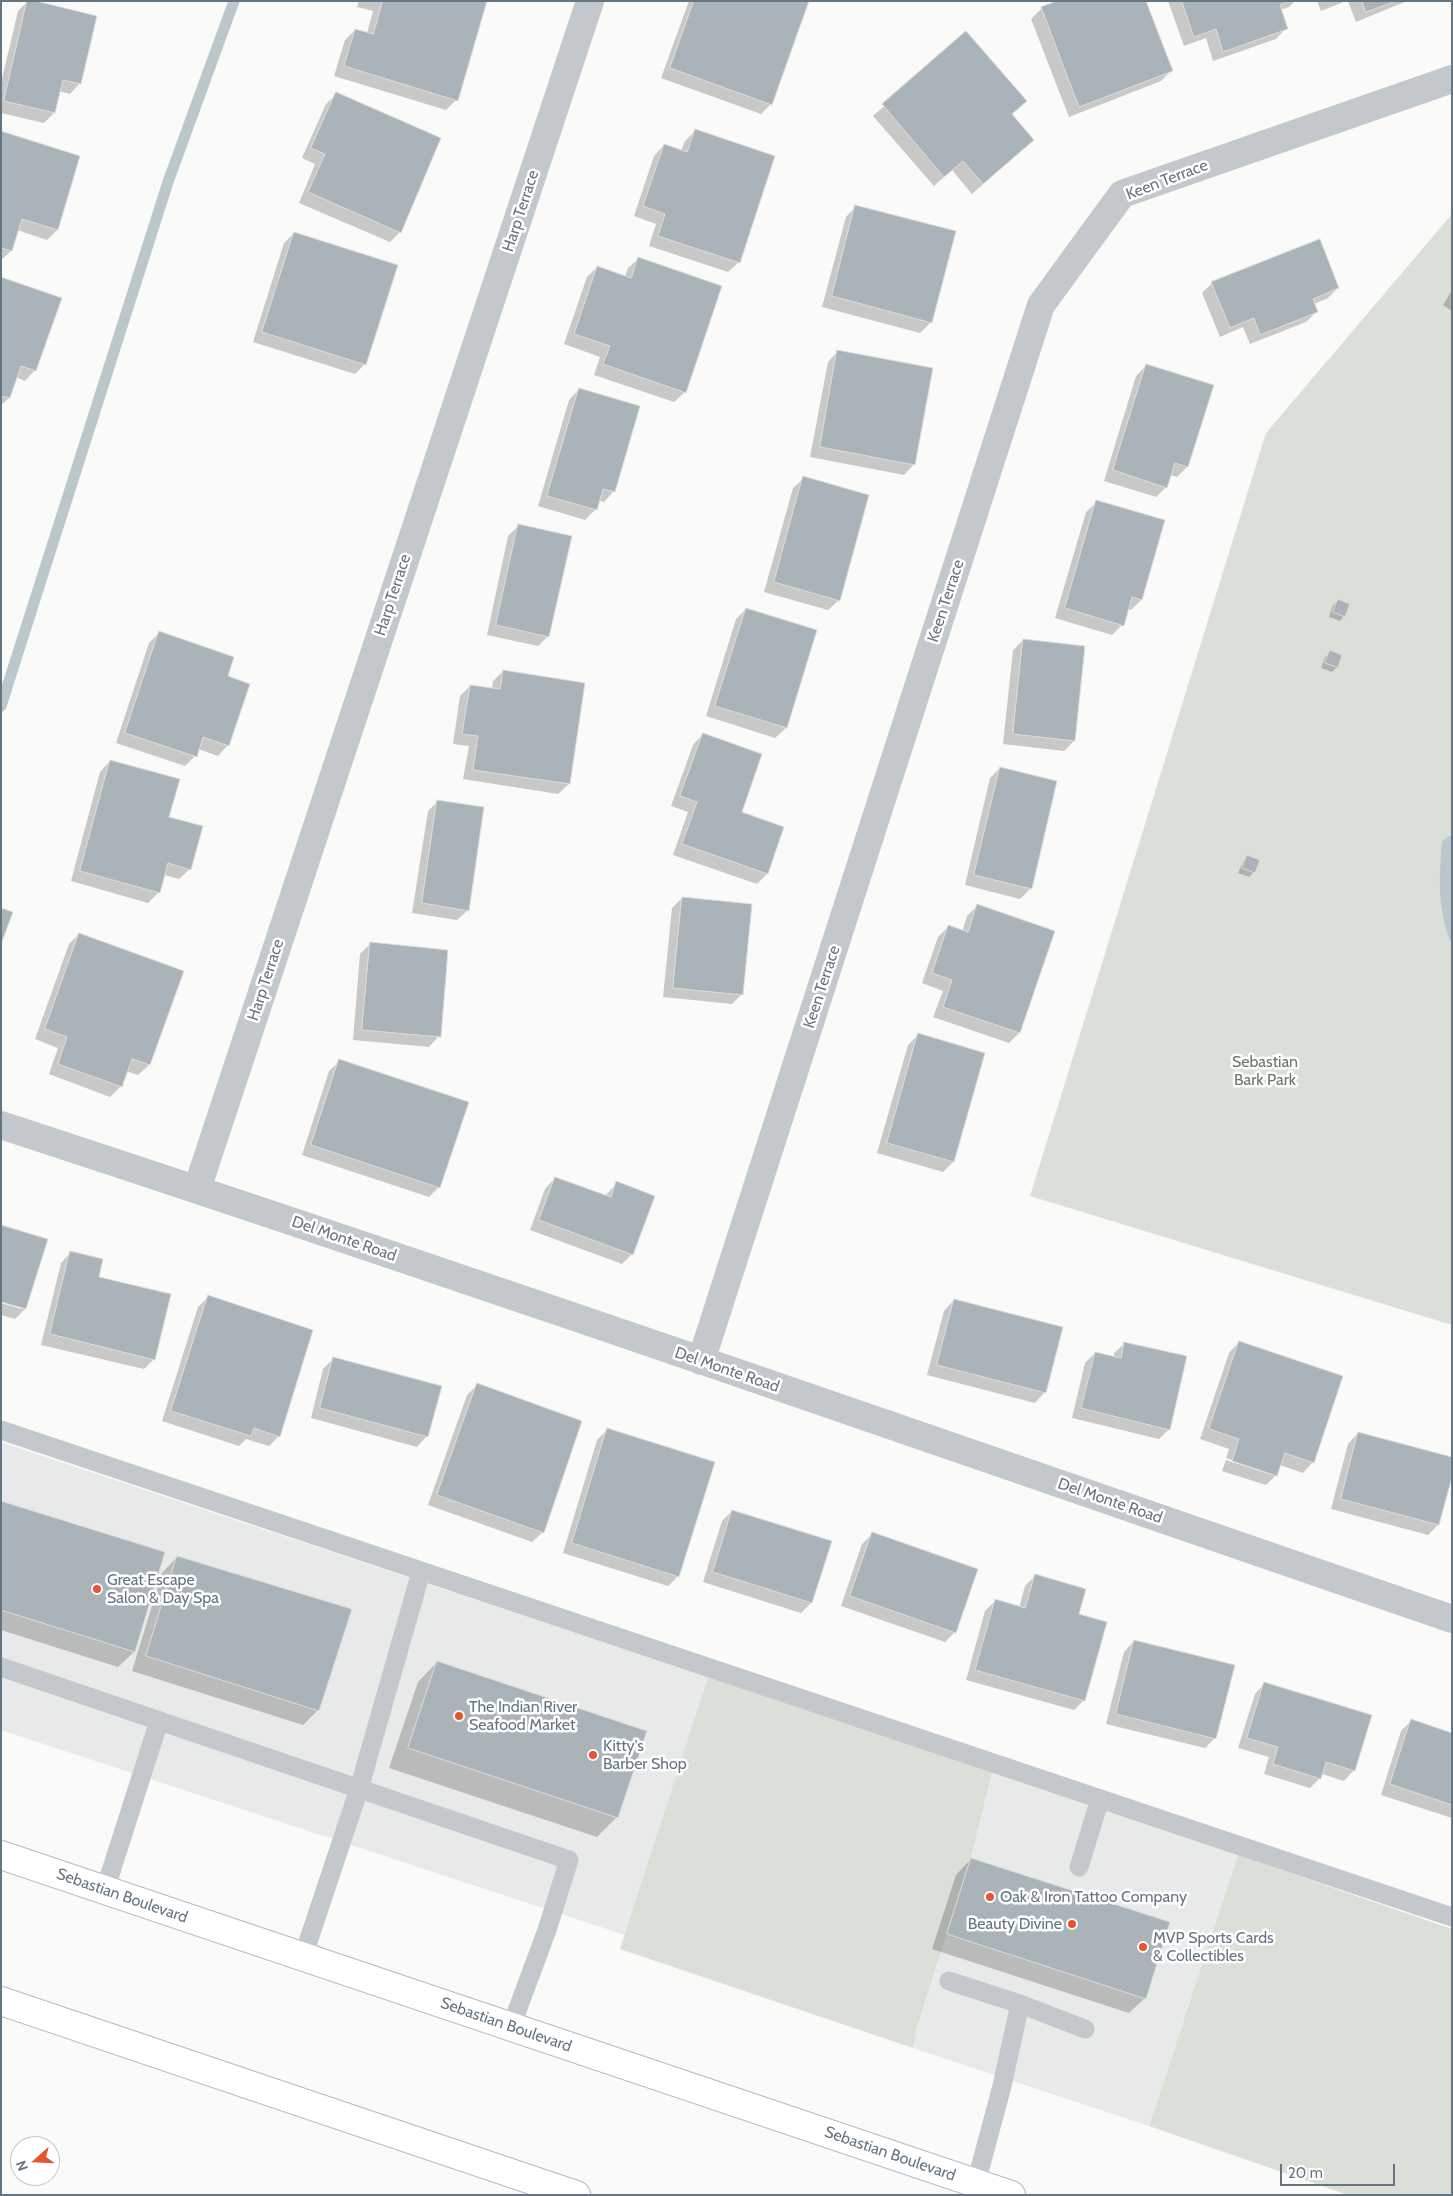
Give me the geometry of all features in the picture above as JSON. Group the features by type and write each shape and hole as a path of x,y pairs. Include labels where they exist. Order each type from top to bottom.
{"main road":[{"name":"Sebastian Boulevard","path":"1,1855 1011,2195"},
{"path":"1,2001 576,2195"}],"street":[{"name":"Harp Terrace","path":"197,1189 590,1"},
{"name":"Keen Terrace","path":"701,1361 1041,305 1122,194 1452,79"},
{"name":"Del Monte Road","path":"1,1125 197,1189 1452,1619"}],"lane":[{"path":"1,1430 1452,1917"},
{"path":"303,1957 359,1789 421,1572"},
{"path":"1,1667 569,1860 547,1930 511,2027"},
{"path":"105,1890 159,1721"},
{"path":"1079,1867 1100,1799"},
{"path":"949,1980 1085,2029"},
{"path":"976,2183 1002,2086 1020,2004"}],"shaded area":[{"path":"1452,834 1452,945 1441,907 1440,868 1442,841"},
{"path":"1,1442 708,1677 625,1935 1,1730"},
{"path":"993,1769 1238,1855 1149,2126 913,2048 917,2027 971,1858"}],"green space":[{"name":"Sebastian Bark Park","path":"1452,214 1452,1325 1030,1196 1266,433"},
{"path":"708,1677 993,1769 971,1858 917,2027 913,2048 620,1949"},
{"path":"1238,1855 1452,1929 1452,2195 1348,2195 1149,2126"}],"building":[{"path":"27,1 36,1 97,16 81,84 63,80 55,113 4,101"},
{"path":"383,1 487,1 458,101 344,66 355,29 373,34"},
{"path":"694,1 809,1 772,105 670,68"},
{"path":"1057,1 1146,1 1173,71 1079,107 1041,7"},
{"path":"1182,1 1289,1 1280,5 1288,29 1223,52 1216,29 1194,37"},
{"path":"1362,1 1396,1 1366,12"},
{"path":"966,31 1027,101 1012,114 1034,140 983,184 963,161 944,177 882,104"},
{"path":"336,92 441,138 401,233 308,192 325,154 311,148"},
{"path":"695,129 775,156 740,263 658,236 665,214 643,206 664,144 687,152"},
{"path":"1,131 80,156 58,230 22,219 12,251 1,248"},
{"path":"855,205 956,231 932,323 832,296"},
{"path":"294,232 398,265 366,365 262,332"},
{"path":"1320,239 1339,288 1313,299 1318,312 1260,335 1254,318 1230,328 1211,282"},
{"path":"638,257 722,286 686,393 603,364 610,346 574,334 597,266 631,278"},
{"path":"1,277 62,298 36,371 21,366 10,398 1,396"},
{"path":"837,350 933,368 915,465 820,447"},
{"path":"1146,364 1214,385 1188,467 1175,463 1167,488 1113,470"},
{"path":"579,388 640,406 615,492 603,489 597,510 547,496"},
{"path":"803,476 869,495 840,601 774,582"},
{"path":"1096,500 1165,520 1142,600 1132,597 1124,626 1065,608"},
{"path":"518,524 572,536 549,637 496,625"},
{"path":"1338,599 1350,604 1345,617 1333,612"},
{"path":"746,608 817,630 787,728 715,706"},
{"path":"159,631 234,657 228,676 250,684 229,746 203,737 197,757 125,733"},
{"path":"1023,639 1085,646 1075,741 1013,734"},
{"path":"1330,650 1342,655 1338,668 1325,663"},
{"path":"503,670 585,683 570,784 473,770 478,736 462,734 470,685 500,689"},
{"path":"703,733 762,754 742,812 784,827 768,874 682,844 697,802 680,796"},
{"path":"110,760 180,779 169,817 203,826 191,870 168,863 160,893 80,871"},
{"path":"1000,767 1057,781 1032,889 974,875"},
{"path":"437,800 484,807 469,911 422,903"},
{"path":"1247,855 1260,860 1255,873 1242,868"},
{"path":"682,897 752,904 743,995 673,988"},
{"path":"977,904 1055,931 1020,1033 943,1007 952,980 932,973 948,925 968,932"},
{"path":"1,908 13,912 1,944"},
{"path":"79,933 184,971 150,1065 132,1059 122,1087 58,1064 67,1037 45,1029"},
{"path":"370,942 448,950 441,1037 362,1030"},
{"path":"918,1033 985,1053 954,1162 887,1143"},
{"path":"339,1059 469,1102 440,1188 311,1145"},
{"path":"555,1177 611,1197 616,1181 655,1196 633,1255 539,1220"},
{"path":"1,1225 48,1239 26,1309 1,1302"},
{"path":"70,1251 103,1259 99,1277 171,1294 155,1360 50,1334"},
{"path":"208,1295 313,1330 280,1437 254,1428 251,1436 171,1411"},
{"path":"954,1299 1063,1327 1046,1393 937,1365"},
{"path":"1239,1341 1343,1376 1314,1463 1285,1453 1277,1476 1232,1461 1239,1439 1209,1429"},
{"path":"1124,1342 1187,1356 1170,1430 1081,1408 1095,1352 1121,1358"},
{"path":"333,1357 442,1386 428,1437 320,1408"},
{"path":"477,1383 582,1421 544,1533 437,1495"},
{"path":"607,1428 715,1462 679,1577 572,1543"},
{"path":"1358,1432 1452,1457 1452,1477 1439,1525 1341,1499"},
{"path":"1,1501 165,1552 135,1652 1,1610"},
{"path":"732,1510 832,1541 812,1603 713,1572"},
{"path":"872,1532 978,1569 956,1633 850,1596"},
{"path":"177,1556 352,1609 319,1711 146,1656"},
{"path":"1035,1574 1086,1589 1079,1614 1107,1622 1085,1701 975,1670 995,1599 1025,1608"},
{"path":"1134,1640 1235,1665 1216,1739 1116,1714"},
{"path":"437,1661 647,1731 618,1818 408,1748"},
{"path":"1264,1682 1372,1715 1355,1771 1326,1762 1321,1779 1273,1764 1278,1747 1247,1738"},
{"path":"1411,1719 1452,1733 1452,1805 1390,1784"},
{"path":"971,1858 1170,1922 1146,1999 947,1934"}],"waterway":[{"path":"1,706 168,182 234,1"}],"place":[{"name":"Great Escape Salon & Day Spa","path":"97,1589"},
{"name":"The Indian River Seafood Market","path":"459,1716"},
{"name":"Kitty's Barber Shop","path":"593,1755"},
{"name":"Oak & Iron Tattoo Company","path":"990,1897"},
{"name":"Beauty Divine","path":"1072,1924"},
{"name":"MVP Sports Cards & Collectibles","path":"1143,1947"}]}
